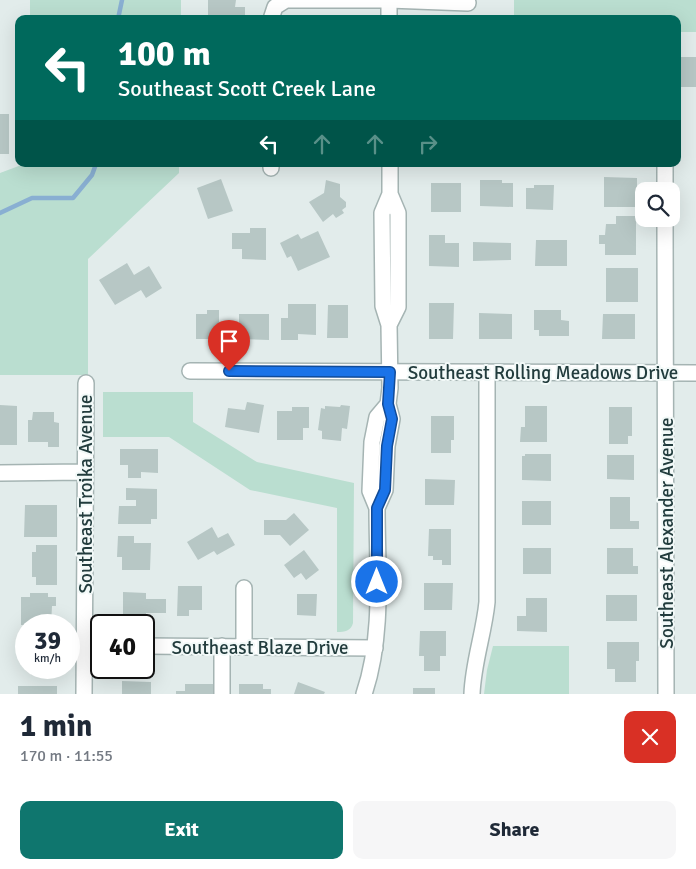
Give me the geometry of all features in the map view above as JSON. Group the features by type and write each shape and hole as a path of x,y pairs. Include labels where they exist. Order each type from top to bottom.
{"street":[{"path":"272,15 275,7 286,0 389,0 468,3"},
{"path":"389,0 389,15"},
{"path":"364,694 375,648 377,508 370,491 372,442 377,416 388,404 390,325 398,307 398,213 390,194 390,167"},
{"path":"666,167 666,182"},
{"name":"Southeast Alexander Avenue","path":"666,227 666,694"},
{"name":"Southeast Rolling Meadows Drive","path":"190,371 696,373"},
{"path":"472,694 474,670 485,624 487,602 488,372"},
{"name":"Southeast Troika Avenue","path":"84,694 86,383"},
{"path":"0,473 84,472"},
{"path":"244,588 244,646"},
{"path":"84,645 90,645"},
{"name":"Southeast Blaze Drive","path":"155,646 375,648"},
{"path":"222,646 222,694"}],"green space":[{"path":"30,0 181,0 181,15 30,15"},
{"path":"514,0 696,0 696,32 681,32 681,15 514,15"},
{"path":"16,167 179,167 179,173 88,259 88,375 0,375 0,173"},
{"path":"103,392 193,392 193,422 257,462 354,483 353,623 351,628 337,632 337,508 250,490 169,437 103,437"},
{"path":"493,646 569,646 569,694 484,694"}],"building":[{"path":"208,0 236,0 235,7 245,7 245,15 208,15"},
{"path":"681,57 696,57 696,87 681,87"},
{"path":"0,114 9,114 9,154 0,154"},
{"path":"604,177 637,178 637,182 635,182 635,207 604,207"},
{"path":"221,179 233,211 208,219 197,188"},
{"path":"326,180 340,184 340,197 346,202 346,207 342,210 344,213 336,218 333,214 323,222 309,202 324,193"},
{"path":"480,180 502,180 502,183 513,183 513,207 480,206"},
{"path":"431,183 461,183 461,212 431,212"},
{"path":"534,185 554,185 553,210 526,209 526,188 534,188"},
{"path":"616,216 635,216 636,255 605,255 605,244 599,244 599,235 605,235 606,224 616,224"},
{"path":"250,228 266,228 266,260 242,259 242,249 232,249 232,233 250,233"},
{"path":"318,231 330,257 298,271 291,256 287,258 280,243 298,234 301,239"},
{"path":"429,235 445,235 445,243 459,243 459,267 429,266"},
{"path":"536,240 567,240 567,266 535,266"},
{"path":"473,242 511,243 511,260 473,261"},
{"path":"127,263 134,275 149,266 162,288 146,298 141,290 115,305 99,280"},
{"path":"606,268 638,268 638,302 606,302"},
{"path":"429,303 454,303 453,339 429,339"},
{"path":"288,304 316,304 316,335 298,334 298,340 281,340 281,318 288,318"},
{"path":"328,305 348,305 348,338 327,338"},
{"path":"207,310 219,310 219,322 229,322 229,339 196,339 196,314 207,314"},
{"path":"534,310 561,310 561,320 569,321 569,336 539,336 539,330 534,330"},
{"path":"479,313 512,314 512,339 479,339"},
{"path":"239,314 269,314 269,340 239,339"},
{"path":"603,314 635,314 635,339 602,339"},
{"path":"247,402 264,405 259,433 225,427 228,408 245,410"},
{"path":"0,405 17,406 17,445 0,445"},
{"path":"341,405 350,406 347,429 342,428 341,441 322,439 322,431 318,430 321,408 325,409 325,406 340,407"},
{"path":"525,406 547,406 547,442 520,442 521,427 525,427"},
{"path":"292,407 309,407 309,428 303,428 303,440 277,440 277,411 292,411"},
{"path":"609,407 632,407 632,436 628,436 628,444 609,444"},
{"path":"33,412 54,412 54,422 59,423 59,447 48,447 48,442 28,442 28,420 32,420"},
{"path":"431,416 454,416 454,440 451,440 451,453 431,453"},
{"path":"120,449 158,449 158,473 141,472 141,478 128,478 128,465 120,465"},
{"path":"525,454 551,454 551,481 522,480 522,456 525,456"},
{"path":"607,455 634,455 634,480 607,479"},
{"path":"425,479 455,480 454,505 425,505"},
{"path":"126,488 157,489 157,519 151,519 151,524 118,524 119,506 136,506 136,500 126,500"},
{"path":"610,497 630,497 630,521 639,521 639,529 610,529"},
{"path":"522,501 551,501 551,525 522,525"},
{"path":"25,505 57,505 57,537 24,537"},
{"path":"294,513 309,530 290,546 280,535 264,535 264,520 286,520"},
{"path":"212,527 218,538 228,533 235,545 217,555 214,551 198,560 187,542"},
{"path":"429,529 451,529 451,565 442,565 442,560 433,560 433,556 428,556"},
{"path":"118,536 134,536 134,543 151,543 150,570 122,570 122,557 117,557"},
{"path":"36,545 57,545 57,585 36,585 36,577 32,577 32,552 36,552"},
{"path":"523,548 551,548 551,574 523,574"},
{"path":"607,548 633,548 633,566 638,566 638,574 607,574"},
{"path":"304,550 319,570 306,580 301,573 294,578 284,565"},
{"path":"424,583 453,583 452,610 424,610"},
{"path":"178,586 202,586 202,610 189,610 189,616 177,616"},
{"path":"123,592 146,593 146,599 166,599 166,613 123,614"},
{"path":"30,593 48,593 48,597 56,597 56,606 52,606 52,614 21,614 21,597 30,597"},
{"path":"297,594 317,594 316,616 297,615"},
{"path":"606,595 637,595 637,621 606,621"},
{"path":"526,598 547,598 547,632 517,631 517,616 526,616"},
{"path":"420,631 446,631 446,656 440,656 440,671 424,671 424,656 419,656"},
{"path":"607,642 639,642 639,661 636,661 636,682 615,682 615,669 607,669"},
{"path":"122,681 151,682 151,694 122,694"},
{"path":"298,682 325,692 324,694 294,694"},
{"path":"185,684 214,684 214,694 176,694 176,691 185,691"},
{"path":"239,684 263,684 263,689 271,689 271,694 239,694"},
{"path":"18,686 57,686 57,694 18,694"},
{"path":"413,688 435,688 435,694 413,694"}],"waterway":[{"path":"119,15 122,0"},
{"path":"0,213 32,198 73,198 92,175 95,167"}],"route":[{"path":"229,371 390,372 388,404 392,419 387,446 385,490 377,508 377,582"}]}
